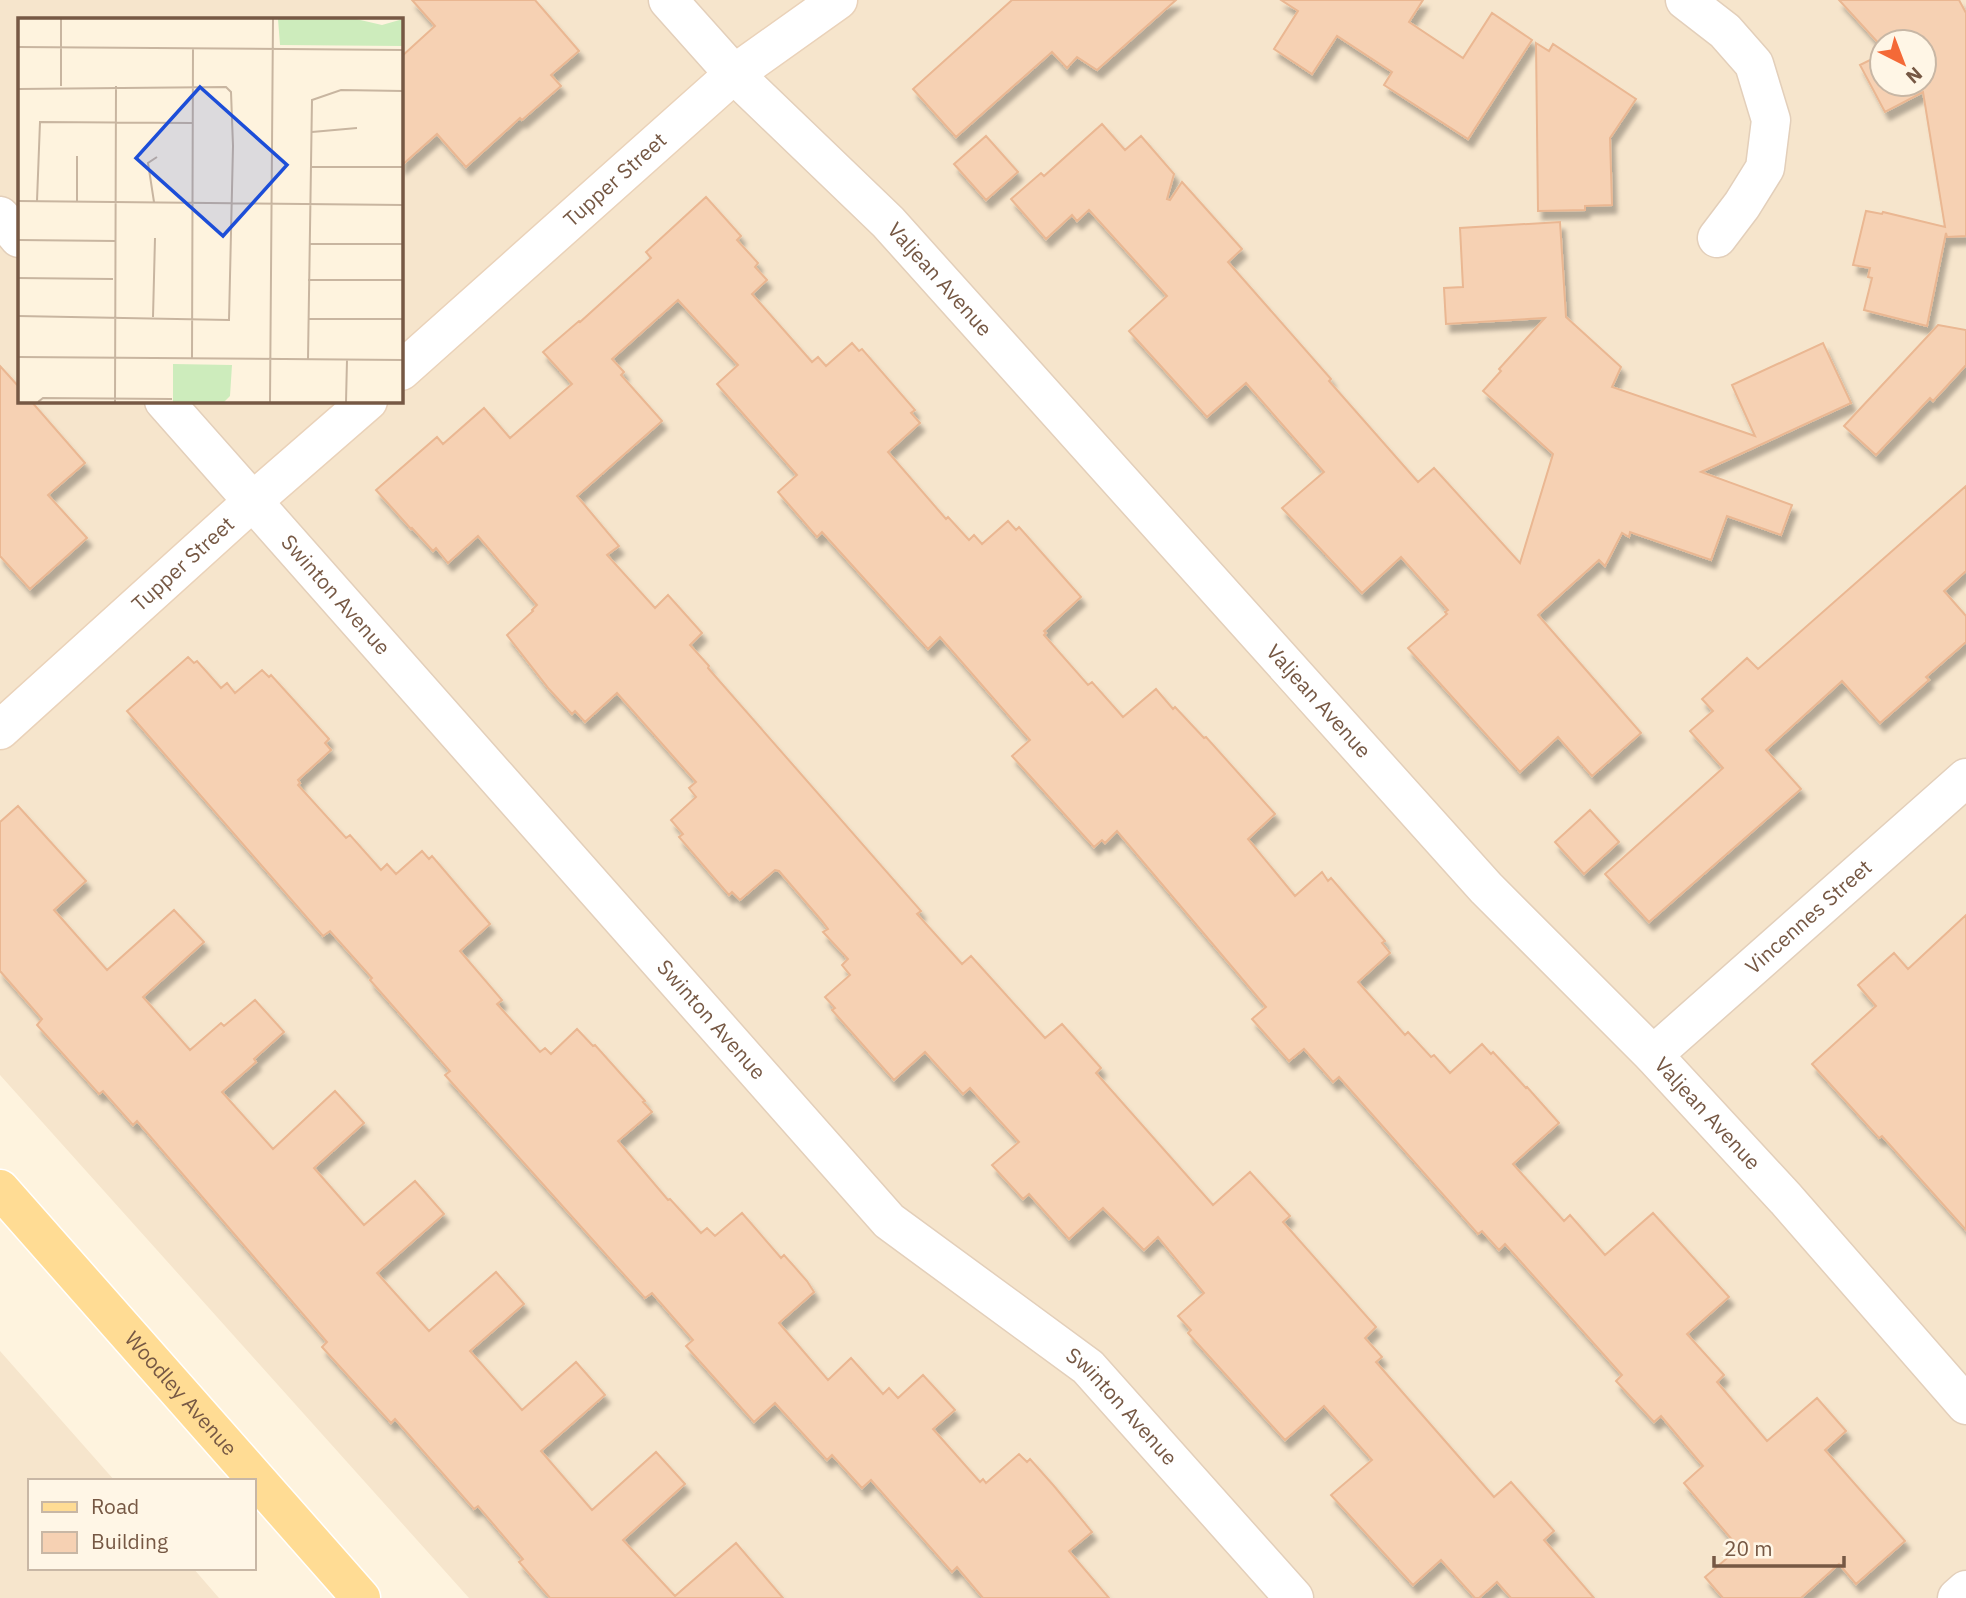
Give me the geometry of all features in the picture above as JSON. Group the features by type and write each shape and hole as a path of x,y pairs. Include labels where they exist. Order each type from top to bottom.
{"main road":[{"name":"Woodley Avenue","path":"0,1189 361,1598"}],"street":[{"name":"Valjean Avenue","path":"668,0 734,74 888,222 1486,888 1653,1055 1786,1199 1966,1405"},
{"name":"Tupper Street","path":"402,370 734,74 838,0"},
{"path":"1685,0 1725,31 1754,64 1771,120 1765,168 1717,238"},
{"path":"0,216 18,237"},
{"name":"Swinton Avenue","path":"165,402 889,1221 1088,1367 1294,1598"},
{"name":"Tupper Street","path":"0,730 367,402"},
{"name":"Vincennes Street","path":"1653,1055 1966,778"},
{"path":"1957,1598 1966,1590"}],"shaded area":[{"path":"0,0 1966,0 1966,1598 469,1598 0,1075"},
{"path":"0,1351 113,1479 28,1479 28,1570 195,1570 219,1598 0,1598"}],"building":[{"path":"412,0 535,0 579,51 551,75 561,86 522,120 520,118 466,167 437,134 402,165 402,56 435,26"},
{"path":"1012,0 1176,0 1097,70 1077,57 1067,68 1052,52 956,137 913,89"},
{"path":"1281,0 1423,0 1409,22 1463,58 1492,13 1532,40 1468,139 1384,85 1392,72 1337,36 1312,74 1274,49 1298,11"},
{"path":"1839,0 1959,0 1966,13 1966,236 1947,237 1946,233 1927,326 1864,310 1872,278 1868,277 1870,268 1853,265 1866,211 1883,212 1945,227 1924,98 1938,98 1938,28 1868,28 1868,32"},
{"path":"1536,43 1549,51 1553,44 1636,99 1610,138 1612,205 1585,206 1585,210 1538,211"},
{"path":"1868,61 1868,80 1860,65"},
{"path":"1878,98 1912,98 1885,112"},
{"path":"1102,124 1125,150 1141,136 1174,174 1167,199 1170,200 1182,182 1242,249 1228,262 1418,482 1434,468 1520,563 1553,454 1483,391 1545,318 1446,324 1444,288 1463,287 1460,228 1560,222 1566,317 1621,367 1612,387 1755,436 1732,385 1823,343 1851,403 1701,472 1792,505 1781,535 1727,516 1711,560 1630,532 1629,537 1622,533 1605,566 1599,560 1538,615 1641,733 1592,776 1558,737 1520,772 1408,648 1447,614 1445,612 1448,610 1401,557 1362,593 1282,508 1324,472 1246,383 1207,417 1129,331 1167,296 1089,210 1077,221 1072,215 1046,239 1011,199 1041,173 1044,176"},
{"path":"986,136 1018,172 986,200 954,164"},
{"path":"706,197 741,236 737,240 758,263 755,267 767,280 752,294 812,362 818,357 826,366 852,343 859,351 862,349 915,410 911,413 920,423 888,452 946,519 948,517 969,540 974,535 982,544 1008,521 1016,530 1019,527 1081,597 1044,631 1044,635 1088,685 1092,682 1123,717 1156,689 1173,709 1175,707 1204,738 1206,737 1275,814 1248,839 1295,896 1322,872 1328,881 1331,878 1385,941 1382,943 1390,953 1358,982 1405,1035 1408,1032 1450,1073 1482,1044 1491,1054 1493,1052 1559,1123 1513,1164 1564,1221 1570,1215 1605,1255 1653,1213 1729,1297 1687,1334 1724,1375 1717,1382 1767,1441 1817,1398 1846,1431 1825,1450 1905,1541 1856,1584 1839,1564 1801,1598 1723,1598 1705,1577 1739,1548 1684,1483 1703,1466 1661,1416 1654,1422 1616,1381 1622,1375 1505,1244 1499,1250 1482,1231 1478,1234 1339,1077 1333,1082 1304,1049 1289,1061 1252,1019 1266,1007 1117,831 1105,843 1102,840 1094,847 1012,756 1030,740 940,637 928,649 822,532 817,537 778,492 797,475 717,384 738,365 678,300 612,359 624,372 621,375 662,421 577,496 619,546 607,555 655,608 668,595 702,633 690,645 708,668 921,911 917,914 962,964 971,956 1045,1038 1062,1024 1101,1068 1096,1073 1213,1205 1250,1172 1290,1216 1283,1222 1376,1327 1365,1338 1382,1357 1376,1362 1494,1497 1511,1482 1554,1531 1544,1540 1594,1598 1511,1598 1497,1582 1479,1598 1475,1598 1441,1560 1413,1585 1331,1495 1372,1460 1324,1406 1285,1440 1188,1333 1191,1330 1178,1316 1204,1293 1158,1237 1144,1250 1103,1208 1069,1239 1029,1194 1023,1199 992,1165 1019,1142 970,1088 963,1094 925,1052 894,1080 832,1010 835,1008 825,997 850,975 842,965 848,959 823,932 828,929 779,871 775,870 740,900 732,892 729,895 679,837 683,834 671,820 696,797 689,788 696,782 617,693 585,722 575,711 572,714 549,689 507,635 537,605 478,536 448,563 436,548 433,551 411,529 376,490 437,437 443,444 484,408 510,438 572,384 543,352 651,258 646,252"},
{"path":"1938,325 1966,330 1966,365 1933,401 1930,398 1876,455 1844,426"},
{"path":"0,366 18,386 18,402 32,402 85,463 48,495 87,538 30,589 0,556"},
{"path":"1966,486 1966,571 1944,591 1966,616 1966,642 1926,677 1929,680 1880,723 1842,681 1766,750 1801,789 1649,922 1605,874 1723,768 1690,731 1713,711 1702,699 1747,658 1758,669"},
{"path":"188,657 194,663 197,661 221,688 227,683 235,693 262,670 269,677 271,675 329,739 325,743 331,750 298,780 298,785 346,838 350,835 381,870 387,864 396,874 422,851 429,859 432,856 490,924 460,951 502,1000 497,1004 540,1052 545,1048 551,1054 577,1029 595,1045 645,1101 643,1102 652,1112 618,1141 668,1200 670,1199 701,1233 707,1228 715,1236 742,1213 781,1258 784,1255 807,1281 814,1292 779,1323 828,1380 851,1358 883,1394 889,1388 898,1398 923,1375 955,1410 933,1429 980,1482 983,1479 986,1483 1019,1454 1027,1462 1030,1459 1054,1486 1092,1532 1069,1551 1109,1598 983,1598 957,1567 952,1572 871,1480 862,1488 832,1455 827,1460 775,1403 754,1422 686,1346 693,1340 652,1293 645,1298 445,1075 450,1071 370,980 372,978 330,931 323,936 127,711"},
{"path":"18,806 86,881 54,910 107,970 174,910 204,942 143,997 190,1050 221,1023 224,1026 255,1000 284,1032 222,1092 273,1149 335,1091 364,1123 314,1168 364,1225 415,1181 444,1214 377,1273 429,1331 496,1272 524,1304 470,1351 522,1410 576,1362 605,1395 541,1451 592,1510 656,1452 685,1484 623,1540 675,1596 736,1543 783,1598 550,1598 519,1562 523,1559 478,1506 474,1509 395,1419 391,1423 322,1347 327,1342 137,1121 133,1125 103,1091 99,1094 37,1025 42,1019 0,971 0,822"},
{"path":"1590,810 1619,842 1584,874 1555,842"},
{"path":"1966,915 1966,1230 1882,1136 1879,1138 1812,1064 1876,1006 1858,985 1894,953 1908,969"}]}
